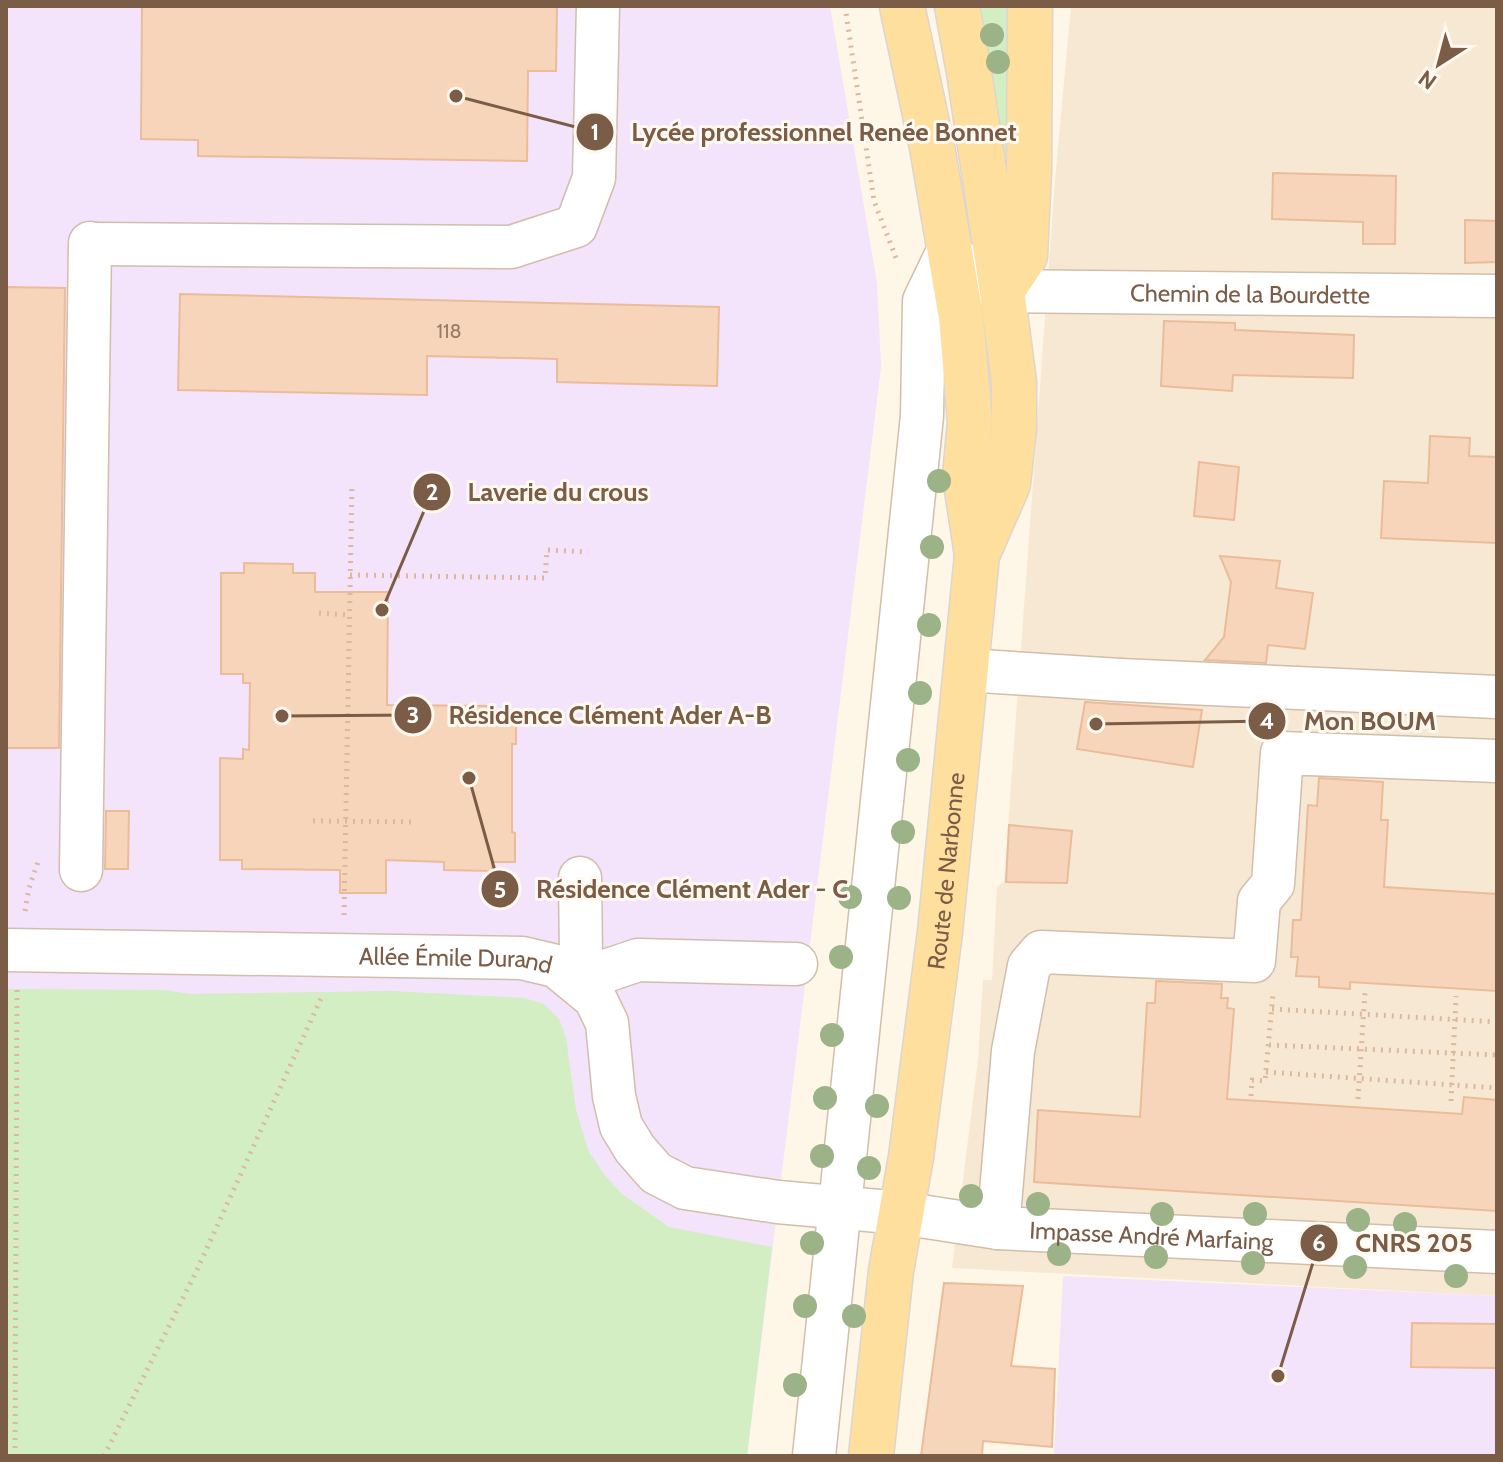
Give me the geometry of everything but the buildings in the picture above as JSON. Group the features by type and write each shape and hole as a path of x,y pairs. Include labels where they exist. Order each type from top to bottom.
{"main road":[{"path":"902,6 932,147 965,345 970,422 965,476 977,555"},
{"name":"Route de Narbonne","path":"871,1456 888,1297 940,932 977,555 1008,484 1014,427 1014,382 1002,291 957,6"},
{"path":"1002,291 1025,256 1030,6"}],"street":[{"path":"81,870 93,244 511,247 576,226 594,178 598,6"},
{"path":"814,1456 922,416 924,301 948,251 974,276 1002,291 986,326 947,363 922,416"},
{"name":"Chemin de la Bourdette","path":"1002,291 1497,296"},
{"path":"966,670 1497,697"},
{"path":"998,1228 1013,1051 1029,966 1041,952 1254,961 1259,901 1273,884 1282,753 1497,761"},
{"path":"576,981 581,956 580,878"},
{"name":"Allée Émile Durand","path":"12,968 522,958 556,966 595,998 607,1023 614,1096 621,1126 635,1149 656,1173 685,1188 901,1213"},
{"path":"576,981 638,960 796,964"},
{"name":"Impasse André Marfaing","path":"901,1213 998,1228 1497,1252"}],"path":[{"path":"845,6 874,201 888,238"},
{"path":"344,920 352,484"},
{"path":"350,575 545,578 547,550 588,552"},
{"path":"319,613 349,615"},
{"path":"313,821 417,822"},
{"path":"12,968 15,1456"},
{"path":"1251,1096 1252,1080 1265,1081 1274,984"},
{"path":"104,1456 197,1270 323,992 331,987"},
{"path":"1358,1099 1365,992"},
{"path":"1451,1101 1456,996"},
{"path":"1272,1009 1497,1022"},
{"path":"1269,1045 1497,1055"},
{"path":"1266,1072 1497,1088"}],"shaded area":[{"path":"6,6 830,6 877,283 881,367 747,1456 6,1456"},
{"path":"1071,6 1497,6 1497,1296 952,1268 978,1060 983,980 992,980 997,887 1004,882 1055,180"},
{"path":"1063,1276 1497,1296 1497,1456 1054,1456"}],"green space":[{"path":"974,6 1022,6 1018,180 1005,181"},
{"path":"6,989 164,990 190,994 391,991 524,998 544,1004 559,1019 566,1038 576,1110 588,1150 622,1194 669,1227 772,1247 747,1456 6,1456"}],"place":[{"name":"Lycée professionnel Renée Bonnet","path":"456,96"},
{"name":"Laverie du crous","path":"382,610"},
{"name":"Résidence Clément Ader A-B","path":"282,716"},
{"name":"Mon BOUM","path":"1096,724"},
{"name":"Résidence Clément Ader - C","path":"469,778"},
{"name":"CNRS 205","path":"1278,1376"}]}
